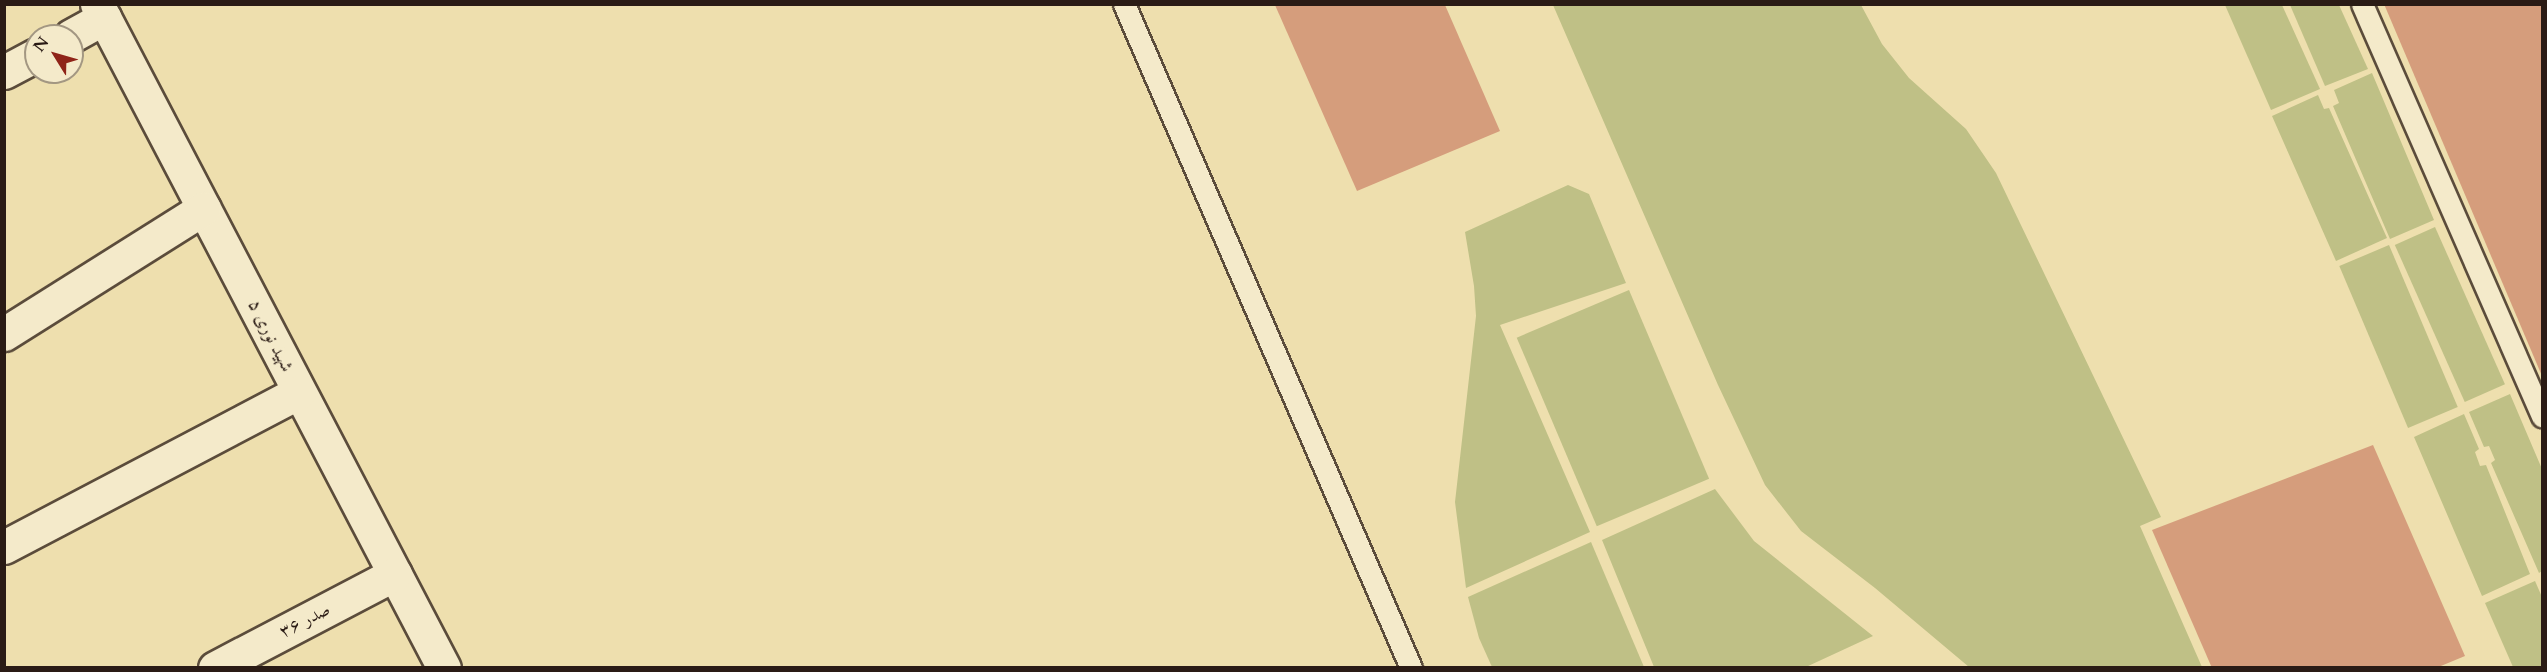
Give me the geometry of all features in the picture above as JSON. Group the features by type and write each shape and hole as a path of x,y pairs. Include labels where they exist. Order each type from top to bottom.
{"street":[{"path":"84,25 100,11"},
{"name":"شهید نوری ۵","path":"100,11 444,668"},
{"path":"4,72 24,61"},
{"path":"4,334 204,208"},
{"path":"4,548 299,392"},
{"name":"صدر ۳۶","path":"215,668 395,574"}],"lane":[{"path":"1124,4 1411,668"},
{"path":"2362,4 2542,416"}],"green space":[{"path":"1553,5 1861,5 1882,44 1909,78 1966,129 1996,173 2161,517 2140,526 2202,667 1969,667 1875,588 1801,531 1765,485 1718,385"},
{"path":"2225,5 2282,5 2320,89 2271,110"},
{"path":"2290,5 2339,5 2368,69 2325,86"},
{"path":"2372,73 2434,220 2390,239 2333,106 2339,103 2334,90"},
{"path":"2318,95 2324,109 2329,108 2387,238 2336,261 2272,116"},
{"path":"1568,185 1589,194 1626,283 1500,325 1590,532 1466,588 1455,502 1476,316 1474,286 1465,232"},
{"path":"2435,227 2505,384 2465,402 2395,245"},
{"path":"2389,245 2458,407 2408,428 2339,266"},
{"path":"1629,290 1709,479 1597,526 1517,338"},
{"path":"2510,394 2542,469 2542,571 2539,573 2491,463 2495,460 2489,446 2484,447 2469,412"},
{"path":"2464,414 2479,449 2475,452 2480,466 2486,465 2530,574 2482,596 2414,437"},
{"path":"1715,489 1754,541 1873,636 1806,667 1654,667 1602,540"},
{"path":"1591,542 1644,667 1492,667 1479,638 1468,597"},
{"path":"2535,581 2542,597 2542,667 2513,667 2485,603"}],"building":[{"path":"2384,4 2542,4 2542,376"},
{"path":"1275,5 1445,5 1500,131 1357,191"},
{"path":"2373,445 2465,656 2436,668 2212,668 2152,530"}]}
